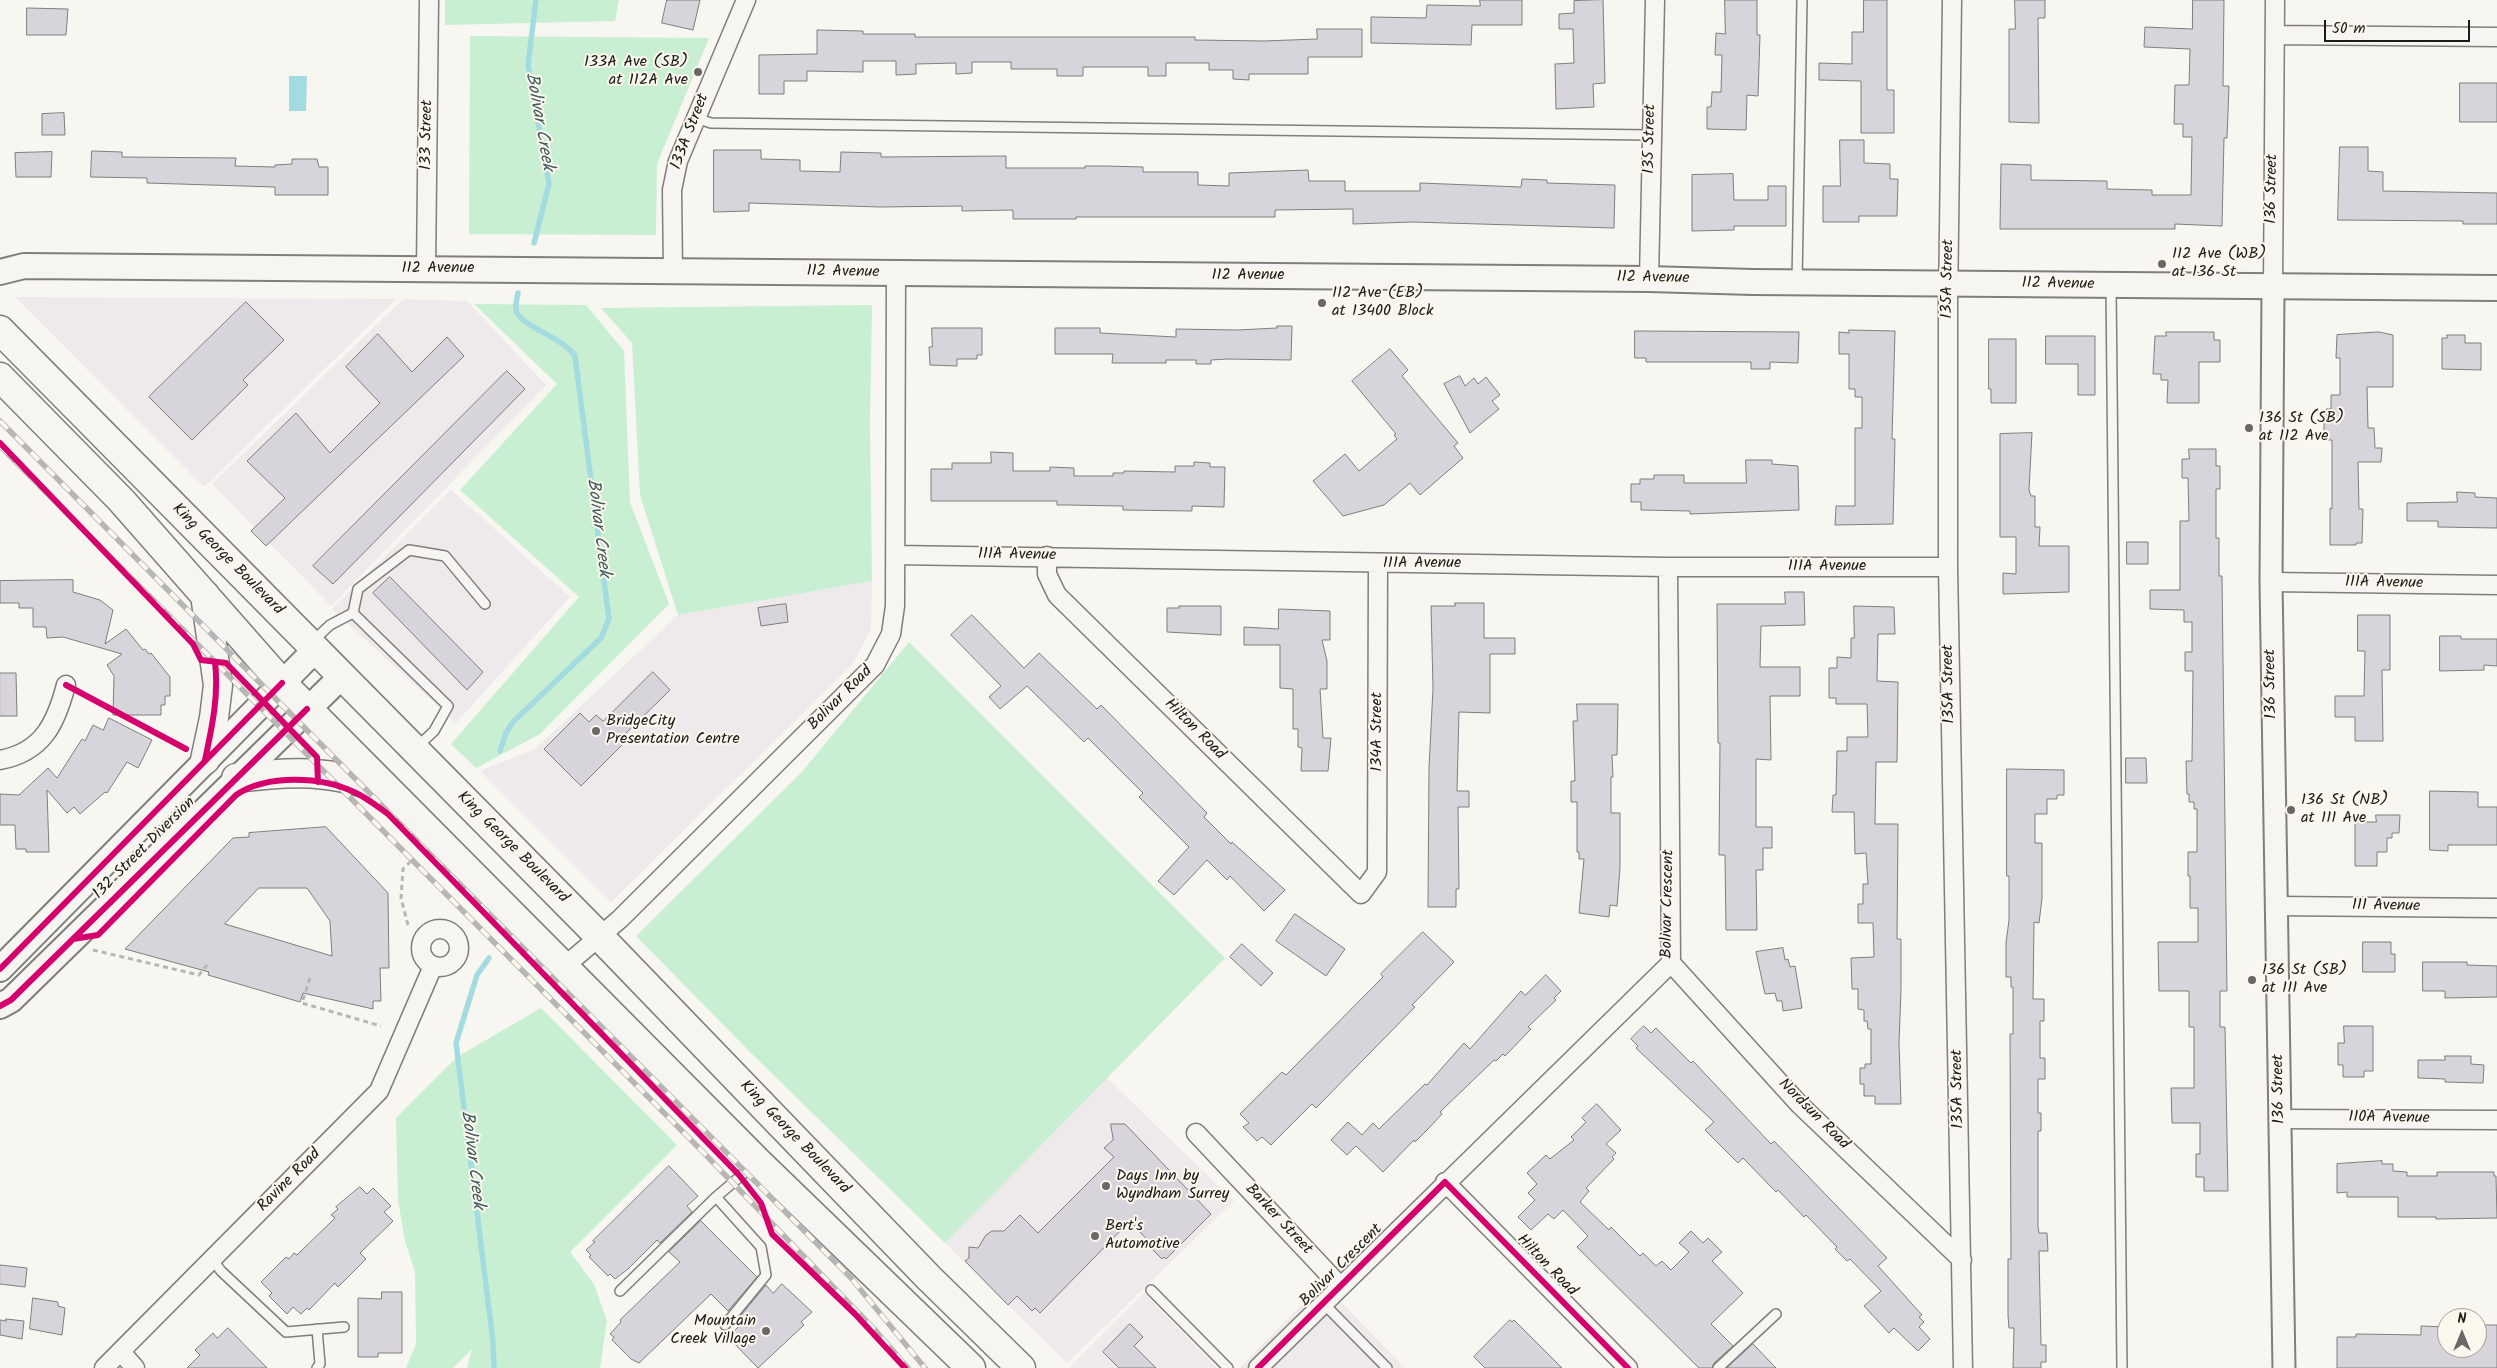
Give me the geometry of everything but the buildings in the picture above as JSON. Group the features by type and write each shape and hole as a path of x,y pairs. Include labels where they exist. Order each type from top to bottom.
{"main road":[{"name":"112 Avenue","path":"0,272 24,266 2497,288"},
{"name":"King George Boulevard","path":"0,330 600,937 929,1278 1021,1368"},
{"path":"0,377 121,500 307,709 566,966 758,1162 971,1368"},
{"path":"205,760 214,718 218,684 206,595"},
{"name":"132 Street Diversion","path":"0,969 282,683 313,646"},
{"name":"132 Street Diversion","path":"0,1006 11,1000 342,676"},
{"path":"236,778 285,772 317,773 356,780 392,793"}],"street":[{"name":"133 Street","path":"426,269 429,0"},
{"name":"133A Street","path":"673,271 674,175 746,0"},
{"name":"135 Street","path":"1649,279 1655,0"},
{"name":"135A Street","path":"1952,0 1948,284 1948,567 1963,1368"},
{"name":"136 Street","path":"2275,0 2271,582 2284,1368"},
{"path":"2275,35 2497,37"},
{"name":"Bolivar Road","path":"566,966 600,937 875,665 891,634 895,606 896,555 896,274"},
{"name":"111A Avenue","path":"896,555 1047,556 1378,564 1948,567"},
{"name":"Hilton Road","path":"1047,556 1047,574 1057,595 1361,894"},
{"name":"134A Street","path":"1361,894 1377,872 1378,564"},
{"name":"Bolivar Crescent","path":"1258,1368 1445,1182 1671,963 1668,567"},
{"name":"111A Avenue","path":"2271,582 2497,585"},
{"path":"0,760 30,749 41,739 58,712 66,685"},
{"name":"111 Avenue","path":"2275,906 2497,908"},
{"name":"Nordsun Road","path":"1671,963 1799,1104 1962,1260"},
{"name":"Ravine Road","path":"104,1368 379,1090 433,966"},
{"name":"110A Avenue","path":"2280,1119 2497,1120"},
{"name":"Barker Street","path":"1196,1133 1340,1286"},
{"name":"Hilton Road","path":"1445,1182 1628,1368"},
{"path":"121,1352 135,1368"}],"lane":[{"path":"1797,282 1802,0"},
{"path":"696,118 711,123 1651,135"},
{"path":"2111,286 2122,1368"},
{"path":"353,613 358,588 409,550 445,556 485,604"},
{"path":"313,646 330,625 353,613"},
{"path":"353,613 448,706 434,731 415,750"},
{"path":"620,1291 716,1197 758,1162"},
{"path":"716,1197 761,1247 766,1275 725,1325"},
{"path":"212,1259 221,1271 286,1332 344,1327"},
{"path":"1151,1290 1228,1368"},
{"path":"1323,1304 1387,1368"},
{"path":"1718,1368 1776,1314"},
{"path":"317,1329 320,1364 317,1368"}],"path":[{"path":"408,925 401,898 403,869 410,862"},
{"path":"93,950 199,975 207,965"},
{"path":"310,978 302,1003 381,1026"}],"shaded area":[{"path":"15,297 396,299 204,487"},
{"path":"403,299 467,301 546,385 331,606 212,484"},
{"path":"451,490 570,597 456,723 332,609"},
{"path":"872,581 871,629 852,665 611,902 480,771 535,749 678,615"},
{"path":"1106,1077 1234,1201 1067,1363 945,1243"},
{"path":"1323,1283 1405,1368 1239,1368"},
{"path":"1144,1293 1217,1368 1069,1368"}],"green space":[{"path":"445,0 619,0 615,21 445,25"},
{"path":"470,36 709,38 657,164 656,235 469,234"},
{"path":"474,304 586,305 624,351 630,502 669,604 540,734 476,768 451,744 579,597 460,490 557,384"},
{"path":"872,305 870,422 872,581 678,615 640,495 632,343 601,308"},
{"path":"909,642 1225,958 945,1243 749,1051 636,936 801,773"},
{"path":"541,1008 677,1145 570,1252 594,1284 607,1321 600,1368 467,1368 472,1349 453,1368 406,1368 416,1344 415,1272 405,1241 398,1200 396,1118 457,1057"}],"water":[{"path":"289,76 307,76 306,111 289,111"}],"waterway":[{"name":"Bolivar Creek","path":"534,243 549,184 528,65 536,0"},
{"name":"Bolivar Creek","path":"500,751 506,733 513,722 601,638 609,619 575,356 562,343 521,318 516,308 518,293"},
{"name":"Bolivar Creek","path":"489,958 477,975 456,1043 493,1342 494,1368"}],"railway":[{"path":"0,421 851,1278 925,1368"},
{"path":"0,446 701,1150 876,1331 908,1368"}],"cycle path":[{"path":"0,443 193,644 201,660 226,663 317,757 318,782"},
{"path":"205,760 215,699 215,662"},
{"path":"0,969 282,683"},
{"path":"66,685 186,749"},
{"path":"0,1006 11,1000 307,709"},
{"path":"73,939 98,935 236,795 249,788 263,783 279,781 311,781 342,787 360,795 388,814 739,1175 761,1203 772,1234 855,1314 905,1368"},
{"path":"1258,1368 1445,1182 1628,1368"}],"place":[{"name":"133A Ave (SB) at 112A Ave","path":"698,72"},
{"name":"112 Ave (WB) at 136 St","path":"2162,264"},
{"name":"112 Ave (EB) at 13400 Block","path":"1322,303"},
{"name":"136 St (SB) at 112 Ave","path":"2249,428"},
{"name":"BridgeCity Presentation Centre","path":"596,731"},
{"name":"136 St (NB) at 111 Ave","path":"2291,810"},
{"name":"136 St (SB) at 111 Ave","path":"2252,980"},
{"name":"Days Inn by Wyndham Surrey","path":"1106,1186"},
{"name":"Bert's Automotive","path":"1095,1236"},
{"name":"Mountain Creek Village","path":"766,1331"}]}
